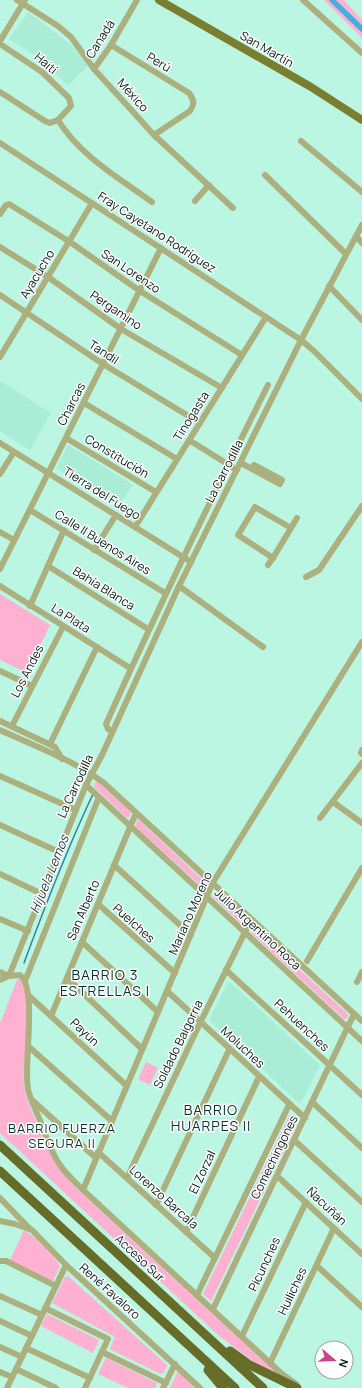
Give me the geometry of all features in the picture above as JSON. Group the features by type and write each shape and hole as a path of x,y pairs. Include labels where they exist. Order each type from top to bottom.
{"highway":[{"name":"Acceso Sur","path":"0,1145 263,1388"},
{"path":"0,1171 235,1388"},
{"path":"43,1186 72,1205 230,1351 254,1367 297,1388"},
{"path":"130,1291 163,1328 214,1377 223,1388"}],"main road":[{"name":"San Martín","path":"159,0 311,87 362,120"}],"street":[{"name":"Canadá","path":"94,69 111,45 137,0"},
{"path":"303,0 362,53"},
{"path":"0,40 22,1"},
{"name":"México","path":"22,1 71,37 94,69 154,135 233,208"},
{"name":"Haití","path":"0,44 42,72 69,98 71,106 58,120"},
{"name":"Perú","path":"111,45 189,93 194,100 194,106 190,111 154,135"},
{"path":"0,92 45,121 50,123 58,120 65,131 88,155 152,202"},
{"path":"301,141 362,192"},
{"name":"Fray Cayetano Rodríguez","path":"0,143 301,340 362,399"},
{"path":"265,175 346,254"},
{"path":"195,201 209,185"},
{"name":"Ayacucho","path":"0,357 3,345 27,312 92,203"},
{"name":"San Lorenzo","path":"0,214 8,204 70,242 140,291 242,355"},
{"name":"La Carrodilla","path":"8,976 20,952 91,774 102,755 191,562 301,340 362,224"},
{"path":"356,236 362,243"},
{"name":"Pergamino","path":"0,247 48,277 121,328 222,388"},
{"name":"Charcas","path":"0,569 161,248"},
{"path":"329,286 362,320"},
{"name":"Tandil","path":"0,295 103,364 200,423"},
{"name":"Tinogasta","path":"135,527 266,317"},
{"name":"La Carrodilla","path":"112,731 108,729 106,724 130,668 268,385"},
{"path":"84,403 177,459"},
{"name":"Constitución","path":"66,438 156,492"},
{"path":"189,440 237,470"},
{"name":"Tierra del Fuego","path":"0,443 191,562"},
{"path":"0,474 14,452"},
{"path":"241,463 252,469"},
{"path":"306,577 319,570 362,506"},
{"path":"273,558 238,535 248,517 255,507 291,528"},
{"name":"Calle II Buenos Aires","path":"30,510 166,593"},
{"path":"94,550 116,515"},
{"path":"268,565 297,518"},
{"path":"30,606 64,530"},
{"path":"0,532 14,540"},
{"name":"Bahía Blanca","path":"48,566 148,629"},
{"name":"La Plata","path":"0,586 130,668"},
{"path":"180,586 263,647"},
{"name":"Los Andes","path":"12,726 63,627"},
{"name":"Mariano Moreno","path":"83,1190 212,884 362,642"},
{"path":"50,744 97,647"},
{"path":"0,671 32,686"},
{"path":"0,721 50,744 56,748 62,759"},
{"name":"Julio Argentino Roca","path":"0,730 62,759 91,774 104,783 362,1021"},
{"path":"320,818 362,764"},
{"path":"0,776 76,810"},
{"name":"Julio Argentino Roca","path":"86,785 362,1041"},
{"path":"25,981 99,797"},
{"path":"333,802 362,823"},
{"name":"San Alberto","path":"51,1016 136,813"},
{"path":"0,826 59,852"},
{"path":"114,864 191,935"},
{"path":"307,961 362,868"},
{"path":"0,874 42,894"},
{"name":"Puelches","path":"98,904 175,973"},
{"path":"0,919 28,931"},
{"name":"Soldado Baigorria","path":"127,1178 200,1023 252,920"},
{"path":"82,942 158,1012"},
{"name":"Pehuenches","path":"226,970 362,1095"},
{"path":"0,972 8,976"},
{"path":"357,982 362,972"},
{"path":"0,980 8,976 19,975 22,976 25,981 30,1008 27,1081 31,1099 59,1164 83,1190 282,1374 301,1388"},
{"path":"67,978 142,1049"},
{"name":"Moluches","path":"167,991 304,1118"},
{"name":"Payún","path":"28,995 126,1086"},
{"name":"Comechingones","path":"213,1309 354,1014"},
{"path":"28,1046 112,1121"},
{"path":"156,1205 229,1050"},
{"name":"El Zorzal","path":"186,1232 259,1077"},
{"name":"Lorenzo Barcala","path":"31,1099 97,1155 127,1178 215,1258"},
{"path":"312,1102 362,1148"},
{"name":"Comechingones","path":"197,1295 289,1105"},
{"path":"294,1140 362,1202"},
{"name":"Ñacuñán","path":"277,1176 362,1254"},
{"name":"René Favaloro","path":"0,1198 66,1265 200,1388"},
{"name":"Picunches","path":"242,1336 306,1202"},
{"path":"0,1221 32,1230"},
{"name":"Huiliches","path":"270,1363 334,1228"},
{"path":"0,1261 6,1261 56,1286"},
{"path":"7,1388 66,1265"},
{"path":"316,1266 362,1307"},
{"path":"0,1296 42,1315"},
{"path":"45,1308 108,1340 85,1388"},
{"path":"0,1321 32,1336"},
{"path":"0,1347 22,1357"},
{"path":"26,1348 90,1378"},
{"path":"102,1352 165,1385 175,1364"},
{"path":"16,1369 56,1388"},
{"path":"0,1372 12,1377"}],"shaded area":[{"path":"324,0 344,0 362,20 362,38"},
{"path":"28,12 71,45 89,65 68,85 36,56 9,39"},
{"path":"0,381 51,413 30,450 0,431"},
{"path":"68,445 133,485 118,506 56,468"},
{"path":"0,594 50,625 27,673 0,660"},
{"path":"96,781 131,812 129,817 127,818 94,787"},
{"path":"137,820 139,820 207,884 205,889 136,827"},
{"path":"215,892 246,921 244,926 212,896"},
{"path":"253,928 348,1014 346,1019 344,1019 251,933"},
{"path":"18,978 23,985 27,1011 24,1075 25,1092 50,1153 62,1171 77,1189 282,1378 248,1358 217,1334 0,1133 0,1023"},
{"path":"231,983 320,1065 301,1103 299,1103 209,1020 227,984"},
{"path":"146,1062 158,1068 150,1085 138,1079"},
{"path":"290,1114 298,1121 211,1301 203,1294"},
{"path":"24,1230 44,1246 60,1266 53,1281 10,1260"},
{"path":"68,1276 167,1365 164,1372 161,1374 111,1350 110,1348 115,1337 52,1303 65,1277"},
{"path":"47,1314 99,1340 93,1353 41,1326"},
{"path":"106,1358 157,1383 155,1388 128,1388 98,1374"},
{"path":"178,1371 195,1388 170,1388"}],"waterway":[{"path":"332,0 362,29"},
{"name":"Hijuela Lemos","path":"24,963 74,836 93,794"}],"district":[{"name":"BARRIO 3 ESTRELLAS I","path":"105,982"},
{"name":"BARRIO HUARPES II","path":"211,1118"},
{"name":"BARRIO FUERZA SEGURA II","path":"62,1136"}]}
